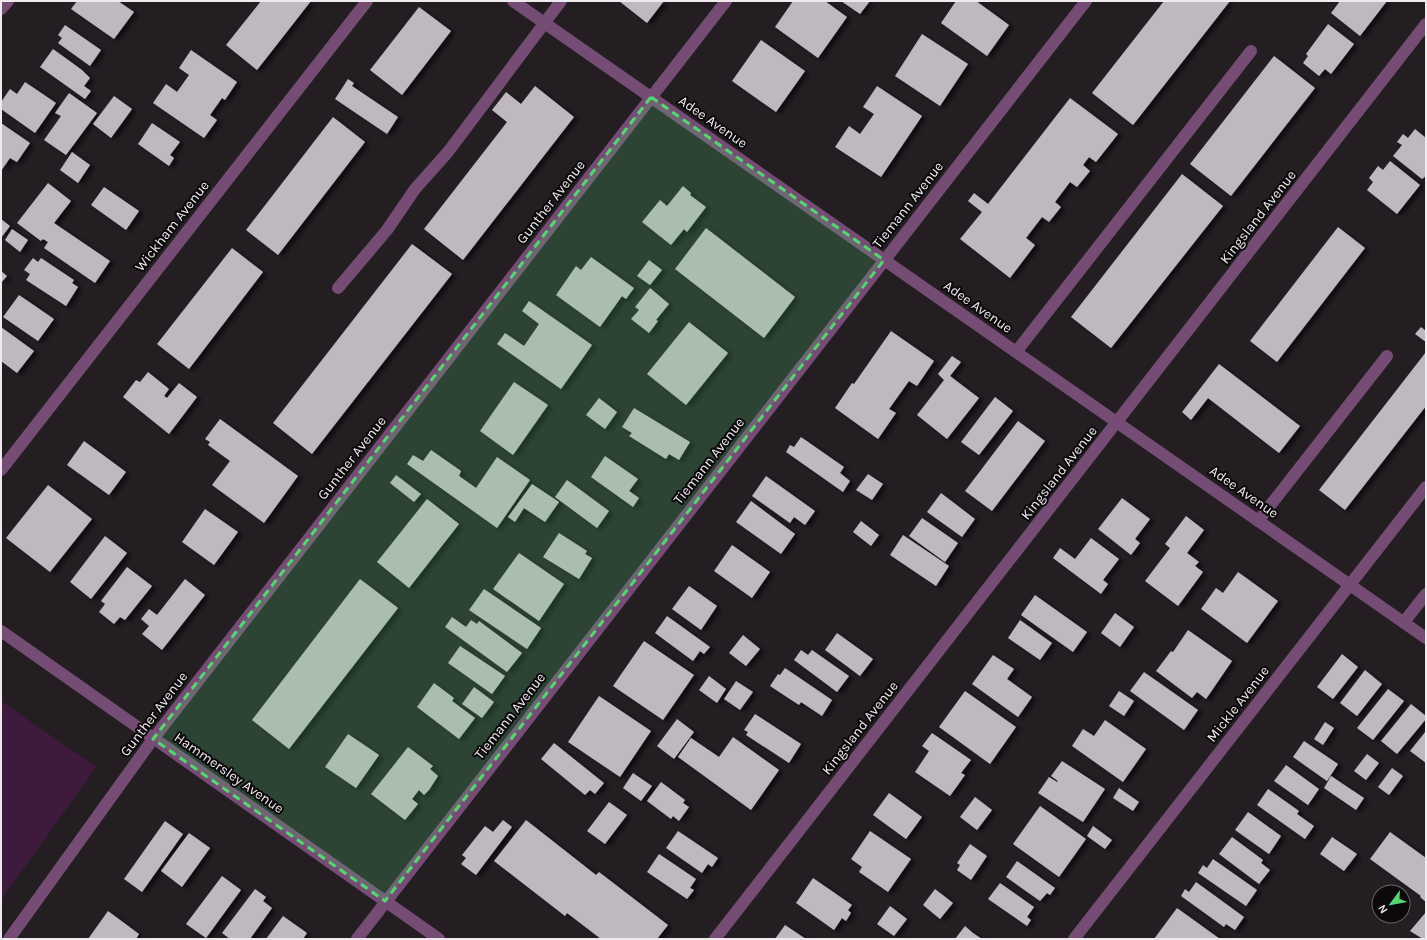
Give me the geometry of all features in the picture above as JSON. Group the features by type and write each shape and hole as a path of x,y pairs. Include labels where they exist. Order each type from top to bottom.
{"street":[{"path":"1,9 8,1"},
{"name":"Wickham Avenue","path":"1,470 367,1"},
{"name":"Adee Avenue","path":"513,1 1426,638"},
{"path":"338,288 387,230 415,189 448,152 561,1"},
{"name":"Gunther Avenue","path":"9,939 153,738 726,1"},
{"name":"Tiemann Avenue","path":"357,939 385,901 1086,1"},
{"name":"Kingsland Avenue","path":"715,939 1426,24"},
{"path":"1016,352 1251,51"},
{"path":"1258,521 1387,356"},
{"name":"Mickle Avenue","path":"1074,939 1426,487"},
{"path":"1404,622 1426,594"},
{"name":"Hammersley Avenue","path":"1,631 439,939"}],"highlighted area":[{"path":"651,97 884,260 385,901 153,739"}],"shaded area":[{"path":"1,701 96,767 1,900"}],"building":[{"path":"77,1 118,1 134,12 114,39 71,9"},
{"path":"261,1 311,1 257,70 226,45"},
{"path":"619,1 664,1 647,23"},
{"path":"793,1 825,1 847,17 818,58 775,27"},
{"path":"841,1 870,1 860,14"},
{"path":"956,1 976,1 1009,25 987,56 941,23"},
{"path":"1164,1 1230,1 1133,125 1092,93"},
{"path":"1340,1 1387,1 1360,36 1331,13"},
{"path":"419,7 451,31 402,95 370,70"},
{"path":"1328,24 1354,44 1331,74 1325,69 1319,76 1303,63 1308,56 1306,54"},
{"path":"65,25 101,50 90,66 58,43 62,38 58,35"},
{"path":"922,34 968,64 940,106 895,76"},
{"path":"761,40 805,71 776,112 732,81"},
{"path":"53,49 82,70 90,78 84,86 91,91 85,99 40,67"},
{"path":"191,50 237,82 225,100 222,98 210,115 217,120 204,138 153,103 166,84 177,92 189,75 179,68"},
{"path":"1274,56 1315,88 1231,196 1190,164"},
{"path":"348,79 354,83 352,86 398,117 387,134 335,99"},
{"path":"25,82 56,103 35,133 1,109 1,102 10,89 17,94"},
{"path":"535,86 574,117 463,260 424,229 507,122 492,110 506,92 521,104"},
{"path":"877,86 922,116 881,177 835,147 849,126 860,134 874,114 863,107"},
{"path":"69,93 97,113 66,155 44,140 61,116 55,113"},
{"path":"114,96 132,109 111,138 93,124"},
{"path":"1070,98 1118,134 1096,162 1089,157 1083,165 1090,171 1077,187 1070,182 1055,202 1061,207 1049,222 1042,217 1026,238 1035,245 1010,278 960,239 982,212 968,201 974,193 988,204"},
{"path":"333,117 365,142 278,255 246,230"},
{"path":"1,123 30,143 17,162 10,158 1,171"},
{"path":"152,123 180,142 170,155 174,158 169,166 138,144"},
{"path":"1415,129 1426,138 1426,176 1422,179 1393,156 1402,145 1397,142 1403,134 1408,138"},
{"path":"72,152 90,165 78,183 60,170"},
{"path":"1390,161 1420,185 1397,214 1367,190 1373,182 1369,178 1378,166 1383,170"},
{"path":"1182,174 1223,206 1111,348 1071,317"},
{"path":"48,183 71,201 54,223 110,261 95,283 44,248 48,242 43,239 41,241 17,223"},
{"path":"683,186 691,193 690,195 706,207 687,232 684,229 671,245 642,222 660,200 667,206"},
{"path":"104,187 139,211 126,230 91,205"},
{"path":"1,219 10,226 1,238"},
{"path":"1338,227 1365,248 1277,362 1250,341"},
{"path":"706,228 795,297 764,338 675,269"},
{"path":"12,229 28,240 20,252 5,240"},
{"path":"412,244 452,274 312,454 273,423"},
{"path":"232,248 263,272 189,369 157,344"},
{"path":"591,257 634,288 626,299 622,296 600,327 556,295 576,266 581,270"},
{"path":"33,258 38,262 41,258 74,280 72,283 78,287 66,306 26,280 30,274 24,270"},
{"path":"649,260 662,270 650,285 637,276"},
{"path":"1,271 7,276 1,283"},
{"path":"650,288 669,304 656,320 658,321 649,333 631,319 639,310 635,307"},
{"path":"19,295 54,319 38,341 3,317"},
{"path":"529,301 592,345 561,389 497,344 505,333 524,346 539,324 522,311"},
{"path":"689,322 728,353 686,405 647,374"},
{"path":"1,327 34,351 17,373 1,361"},
{"path":"1421,327 1426,331 1426,342 1415,334"},
{"path":"891,331 934,361 917,386 909,381 889,409 896,413 878,439 835,408 852,383 854,384"},
{"path":"1426,352 1426,406 1345,510 1319,490"},
{"path":"952,356 961,362 950,376 979,398 947,439 917,415 944,380 938,374"},
{"path":"1219,364 1300,426 1279,453 1208,398 1191,420 1182,412"},
{"path":"148,372 169,389 164,396 167,398 179,383 197,397 169,434 123,397 136,380 140,382"},
{"path":"514,382 548,405 513,455 480,431"},
{"path":"995,397 1013,411 979,455 961,442"},
{"path":"599,398 617,412 605,429 586,415"},
{"path":"634,408 690,442 679,460 669,454 666,459 629,436 632,433 622,427"},
{"path":"220,419 298,476 264,523 212,485 230,461 208,445 210,442 205,439"},
{"path":"1018,421 1045,441 992,511 965,491"},
{"path":"801,437 844,467 840,473 850,481 843,492 786,452 790,445 794,447"},
{"path":"84,441 126,472 109,495 67,465"},
{"path":"431,450 461,471 459,476 476,488 497,457 530,480 497,528 407,464 413,455 423,461"},
{"path":"605,456 638,479 629,491 639,498 633,507 591,477"},
{"path":"868,474 883,484 872,500 856,490"},
{"path":"396,475 421,494 414,502 390,483"},
{"path":"766,476 815,511 805,525 794,517 790,523 752,496"},
{"path":"567,480 609,511 597,528 555,497"},
{"path":"532,484 559,502 545,522 524,508 515,522 508,517"},
{"path":"48,485 92,519 50,572 6,538"},
{"path":"941,493 975,519 962,537 927,512"},
{"path":"1122,498 1150,519 1135,539 1140,543 1131,555 1098,529"},
{"path":"427,499 459,524 409,588 377,562"},
{"path":"751,501 795,534 781,554 736,522"},
{"path":"205,509 238,532 214,565 182,542"},
{"path":"1186,516 1204,530 1187,553 1199,562 1195,566 1203,572 1178,606 1145,581 1170,548 1165,544"},
{"path":"922,518 958,543 945,562 909,536"},
{"path":"861,521 879,535 871,546 853,532"},
{"path":"559,533 587,551 585,554 592,558 579,579 543,557"},
{"path":"903,535 949,566 936,586 890,555"},
{"path":"105,536 127,553 91,599 70,582"},
{"path":"1091,538 1119,559 1103,580 1108,584 1101,594 1053,558 1060,548 1075,559"},
{"path":"732,545 770,572 752,598 714,571"},
{"path":"519,553 564,584 539,621 493,589"},
{"path":"127,567 152,586 125,620 120,617 114,624 99,612 105,604 101,601"},
{"path":"1238,572 1278,601 1247,643 1201,609 1216,588 1223,593"},
{"path":"185,579 205,595 162,650 142,634 149,626 141,619 149,609 157,615"},
{"path":"360,579 398,608 289,749 252,720"},
{"path":"689,586 717,606 701,630 672,609"},
{"path":"484,589 541,628 527,649 469,610"},
{"path":"1035,595 1087,632 1073,652 1021,615"},
{"path":"1115,613 1134,627 1120,647 1101,633"},
{"path":"667,616 710,647 704,654 700,651 693,661 655,633"},
{"path":"452,617 466,627 471,620 477,624 479,621 522,653 507,672 445,627"},
{"path":"1020,620 1052,643 1040,660 1008,638"},
{"path":"1188,630 1232,661 1206,699 1197,692 1192,698 1156,671 1171,651 1173,652"},
{"path":"837,633 873,659 860,676 825,650"},
{"path":"743,635 760,649 746,666 729,653"},
{"path":"644,641 694,675 663,720 613,686"},
{"path":"460,646 505,676 492,694 448,663"},
{"path":"801,650 808,655 812,650 849,676 837,692 794,660"},
{"path":"1342,654 1358,667 1333,699 1317,687"},
{"path":"993,655 1014,669 1007,679 1032,697 1018,717 972,684"},
{"path":"785,668 832,700 822,716 801,702 799,705 770,686 778,674 780,675"},
{"path":"1365,670 1382,684 1357,716 1340,703"},
{"path":"1144,672 1198,710 1184,730 1130,691"},
{"path":"709,676 726,689 717,703 699,690"},
{"path":"736,681 753,692 740,710 724,699"},
{"path":"434,683 454,698 452,701 475,718 459,739 417,707"},
{"path":"474,687 494,702 482,718 462,704"},
{"path":"1388,689 1404,701 1373,740 1357,728"},
{"path":"965,691 1016,727 990,764 939,727"},
{"path":"1119,691 1134,701 1124,716 1109,706"},
{"path":"599,696 651,731 620,777 568,742"},
{"path":"1411,704 1426,716 1426,719 1397,754 1381,741"},
{"path":"755,714 801,744 789,763 746,735 748,732 744,730"},
{"path":"677,719 694,732 674,759 657,746"},
{"path":"1105,720 1146,749 1123,782 1072,746 1083,729 1094,736"},
{"path":"1325,722 1334,728 1323,745 1314,739"},
{"path":"1426,731 1426,763 1410,751"},
{"path":"932,733 971,760 961,773 965,775 950,796 915,772 929,751 922,746"},
{"path":"348,734 379,755 356,788 325,767"},
{"path":"733,737 779,770 751,810 678,757 691,738 719,757"},
{"path":"1304,741 1338,764 1327,781 1293,757"},
{"path":"554,743 604,783 595,794 590,790 585,795 541,759"},
{"path":"408,747 433,766 430,769 438,776 424,795 419,790 412,799 418,804 405,820 371,794"},
{"path":"1367,754 1379,763 1366,780 1354,771"},
{"path":"1062,761 1105,789 1083,822 1038,793 1049,777 1057,782 1058,781 1051,776"},
{"path":"1286,765 1319,789 1308,805 1274,781"},
{"path":"1392,768 1403,776 1389,795 1378,787"},
{"path":"633,773 652,786 641,801 623,788"},
{"path":"1331,776 1364,798 1356,810 1324,788"},
{"path":"661,782 685,800 683,803 689,807 679,821 673,816 671,819 647,801"},
{"path":"1119,788 1139,802 1133,811 1113,798"},
{"path":"1268,789 1299,811 1297,814 1314,826 1305,839 1257,805"},
{"path":"889,793 922,817 906,839 873,815"},
{"path":"975,797 992,810 977,830 960,817"},
{"path":"609,802 627,815 605,844 587,831"},
{"path":"1040,806 1086,839 1059,877 1013,844"},
{"path":"1248,812 1281,836 1269,854 1235,830"},
{"path":"503,820 512,827 476,875 461,864 466,858 462,855 485,826 493,832"},
{"path":"526,820 596,875 599,872 668,925 657,939 601,939 567,913 565,916 494,861"},
{"path":"165,821 183,834 142,892 124,879"},
{"path":"1093,826 1112,840 1105,849 1087,836"},
{"path":"678,831 718,858 712,867 708,864 702,873 666,848"},
{"path":"870,831 911,859 888,892 859,872 862,867 851,859"},
{"path":"1390,832 1426,858 1426,902 1411,889 1411,884 1404,884 1370,859"},
{"path":"189,833 210,848 182,887 161,871"},
{"path":"1232,837 1263,860 1261,863 1270,870 1259,884 1219,854"},
{"path":"1332,837 1357,854 1344,871 1320,854"},
{"path":"970,844 987,856 971,880 957,870 960,865 957,863"},
{"path":"659,854 696,879 690,888 694,890 687,899 647,872"},
{"path":"1213,859 1257,890 1246,906 1198,873 1203,865 1207,868"},
{"path":"1017,861 1055,888 1050,895 1047,893 1040,901 1006,877"},
{"path":"222,876 241,890 206,938 186,924"},
{"path":"813,878 852,905 848,910 851,913 846,921 842,918 834,930 796,903"},
{"path":"1196,882 1244,917 1235,930 1226,924 1224,927 1181,896 1185,889 1189,892"},
{"path":"1000,883 1034,907 1027,917 1031,920 1027,926 988,899"},
{"path":"255,889 266,897 263,901 272,908 250,939 230,939 222,933"},
{"path":"935,889 953,903 940,919 923,905"},
{"path":"890,906 907,919 894,936 877,924"},
{"path":"1177,908 1220,939 1154,939"},
{"path":"108,911 139,934 136,939 88,939"},
{"path":"1426,912 1426,939 1423,939 1410,931"},
{"path":"283,916 307,933 303,939 266,939"},
{"path":"785,925 806,939 775,939"},
{"path":"965,926 973,933 982,939 955,939"}]}
